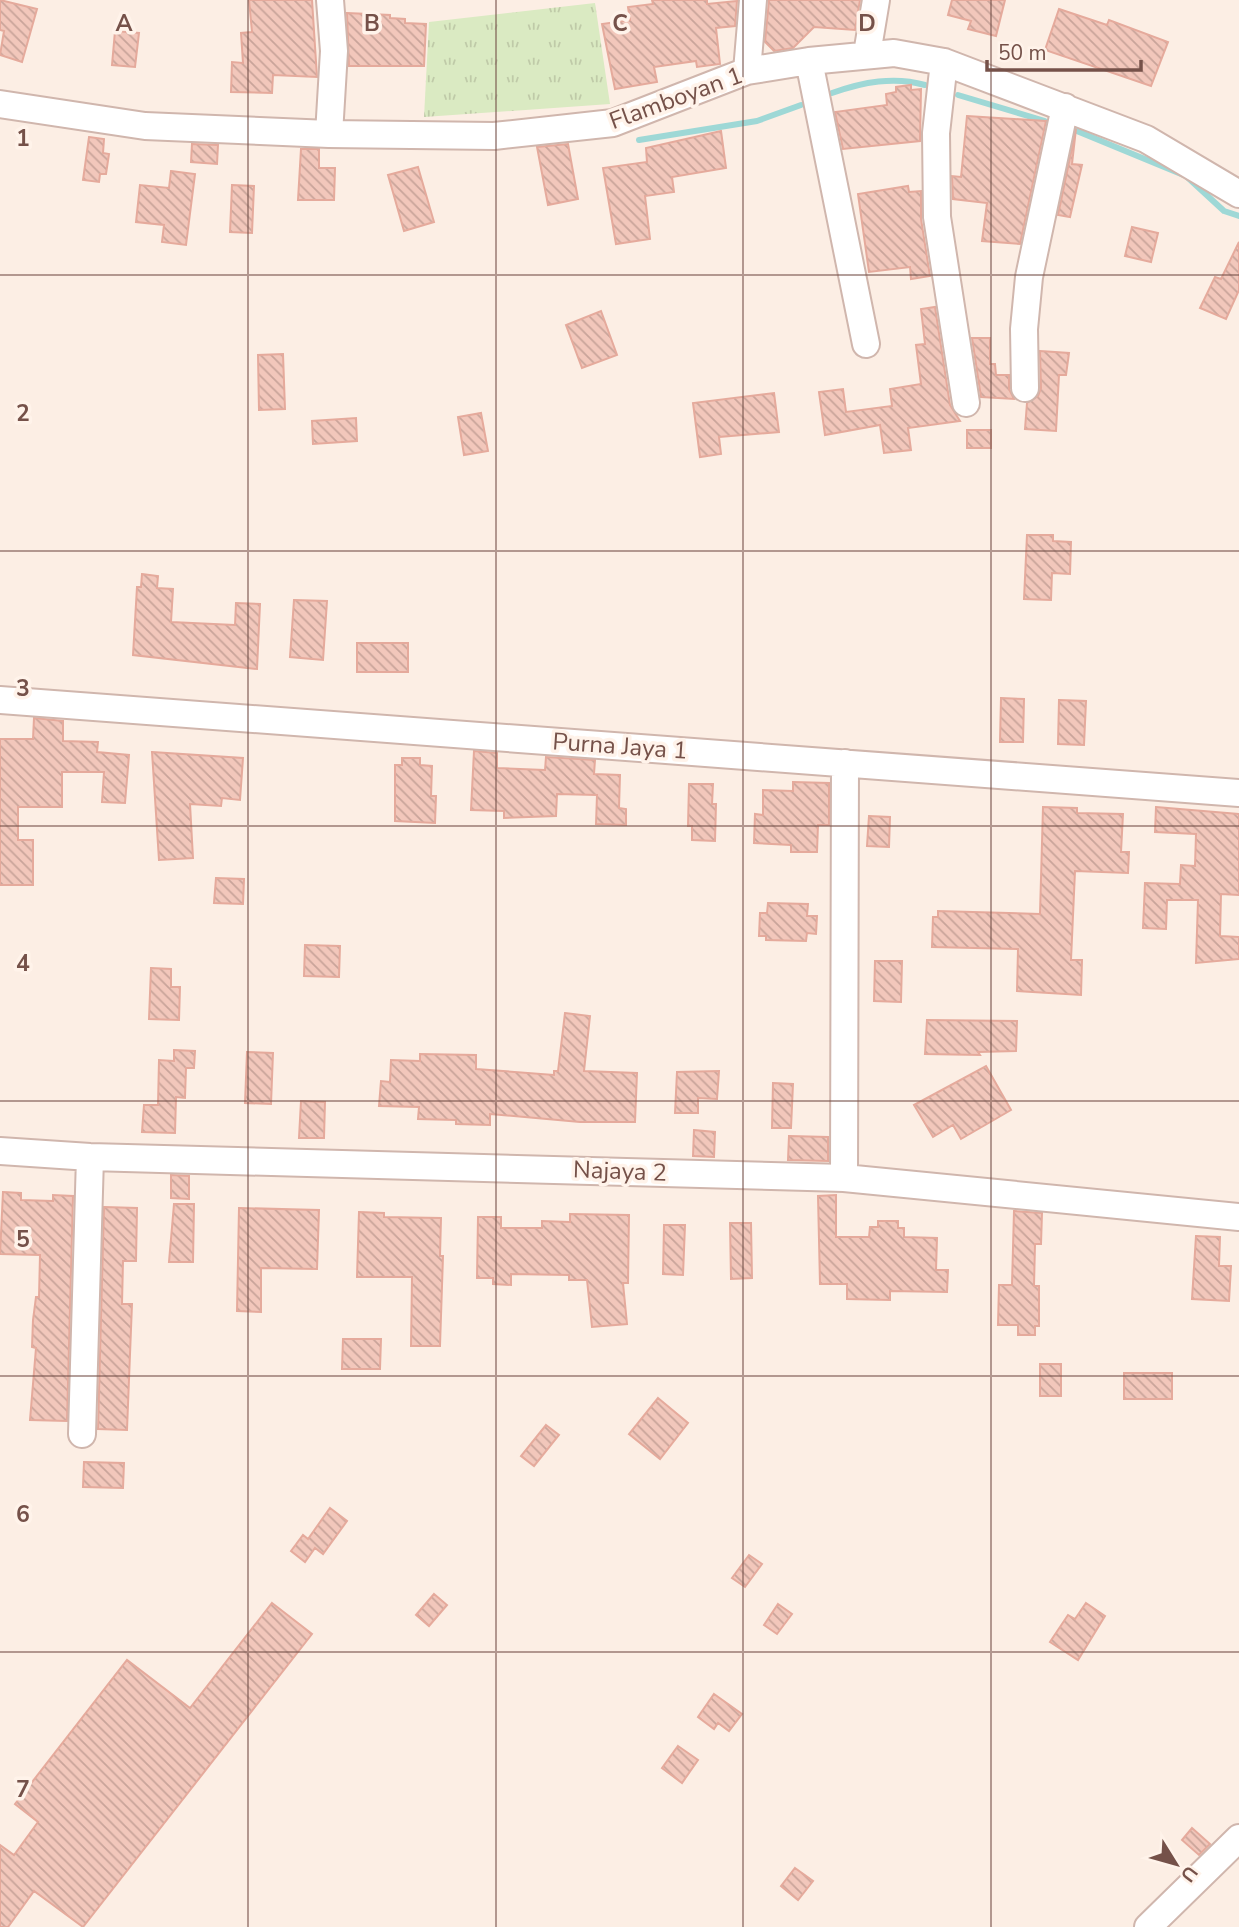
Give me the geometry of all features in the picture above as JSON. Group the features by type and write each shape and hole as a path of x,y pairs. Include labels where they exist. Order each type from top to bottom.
{"street":[{"path":"329,134 334,51 330,0"},
{"path":"747,71 753,0"},
{"path":"867,54 876,0"},
{"name":"Flamboyan 1","path":"0,104 145,126 329,134 494,136 613,124 747,71 809,61 894,53 944,62 1146,139 1239,194"},
{"path":"809,61 866,344"},
{"path":"944,62 936,133 937,217 966,403"},
{"path":"1025,388 1024,330 1029,277 1065,107"},
{"name":"Purna Jaya 1","path":"0,700 1239,793"},
{"path":"844,1178 845,763"},
{"name":"Najaya 2","path":"0,1151 90,1157 844,1178 1239,1217"},
{"path":"82,1434 90,1157"},
{"path":"1148,1927 1239,1838"}],"green space":[{"path":"595,3 610,104 424,117 429,22"}],"building":[{"path":"0,0 37,9 22,62 0,55 4,31 0,30"},
{"path":"249,0 312,0 317,77 273,75 272,93 231,92 232,62 243,63 241,33 252,32"},
{"path":"652,0 707,0 707,4 737,1 735,26 716,28 720,64 697,67 696,61 654,67 657,82 615,89 602,24 630,20 628,7 653,4"},
{"path":"769,0 860,0 855,30 814,27 793,48 774,51 765,42"},
{"path":"952,0 1005,0 996,36 968,29 971,21 948,15"},
{"path":"1059,9 1107,25 1109,20 1168,42 1151,86 1045,50"},
{"path":"347,13 390,15 390,18 405,19 405,23 426,24 424,66 349,66"},
{"path":"115,31 139,33 135,67 112,65"},
{"path":"911,85 911,90 921,89 920,141 843,149 835,112 887,105 886,94 896,92 896,87"},
{"path":"967,116 1046,121 1020,244 982,241 987,203 953,199 952,176 961,177"},
{"path":"1076,129 1072,164 1082,165 1070,217 1058,215"},
{"path":"721,131 726,168 672,177 674,192 645,196 650,239 616,244 603,168 647,162 646,148"},
{"path":"89,137 104,139 103,153 109,154 106,174 100,174 99,182 83,180"},
{"path":"192,144 218,145 217,164 191,162"},
{"path":"568,144 578,199 548,205 537,147"},
{"path":"301,149 319,149 319,168 335,168 334,200 298,200"},
{"path":"418,167 434,222 404,231 388,175"},
{"path":"171,171 195,174 186,245 162,242 164,225 136,222 140,185 169,188"},
{"path":"232,185 254,186 252,233 230,232"},
{"path":"908,186 909,192 921,191 921,219 930,276 911,279 910,267 869,272 858,194"},
{"path":"1132,227 1158,233 1151,262 1125,256"},
{"path":"1239,242 1239,290 1226,319 1200,308 1215,277 1221,279"},
{"path":"935,307 950,405 960,421 908,428 911,450 884,453 880,425 825,435 819,392 843,389 846,412 892,406 890,389 921,384 916,345 925,344 921,309"},
{"path":"601,311 617,355 582,368 566,325"},
{"path":"972,338 990,338 990,364 995,364 996,375 1009,375 1009,389 1014,399 981,397"},
{"path":"1040,351 1069,353 1066,375 1059,375 1056,431 1025,429 1027,403 1038,396 1041,388"},
{"path":"283,354 285,409 259,410 258,355"},
{"path":"774,393 779,432 719,437 721,454 700,457 693,403"},
{"path":"481,413 488,451 464,455 458,417"},
{"path":"356,418 357,441 313,444 312,421"},
{"path":"967,430 991,430 991,448 967,448"},
{"path":"1027,535 1053,535 1053,541 1071,542 1070,574 1052,573 1051,600 1024,599"},
{"path":"142,574 158,576 157,588 173,589 171,622 235,625 236,603 260,604 257,669 133,655 137,587 141,587"},
{"path":"294,600 327,601 323,660 290,657"},
{"path":"357,643 408,643 408,672 357,672"},
{"path":"1001,698 1024,699 1023,742 1000,742"},
{"path":"1059,700 1086,701 1084,745 1058,744"},
{"path":"34,718 63,721 63,741 98,742 97,752 129,755 125,803 102,802 104,772 62,772 62,807 18,807 18,840 33,840 33,885 0,885 0,739 33,739"},
{"path":"474,751 497,753 497,768 545,770 546,757 595,760 594,774 620,775 619,808 626,809 626,825 596,824 597,795 557,794 556,816 504,818 504,811 471,810"},
{"path":"152,752 243,758 240,800 222,798 221,806 190,804 193,858 159,860"},
{"path":"402,758 420,758 420,765 432,766 431,796 436,796 435,823 395,821 395,765 402,765"},
{"path":"793,782 829,783 829,825 818,825 817,852 791,852 791,845 754,843 755,814 763,815 763,790 793,791"},
{"path":"689,784 713,784 712,804 716,804 715,841 692,840 692,826 688,826"},
{"path":"1043,807 1077,808 1077,813 1123,814 1121,852 1129,852 1128,873 1075,871 1071,960 1082,960 1081,995 1017,991 1018,949 932,947 933,917 938,917 938,911 1040,914"},
{"path":"1156,807 1239,814 1239,895 1221,894 1220,936 1239,937 1239,959 1196,963 1198,900 1167,900 1166,929 1143,928 1145,883 1180,884 1181,865 1195,866 1196,834 1155,832"},
{"path":"869,816 890,817 889,847 867,846"},
{"path":"216,878 244,879 243,904 214,903"},
{"path":"768,903 808,904 807,916 817,916 816,934 807,933 806,941 766,940 766,936 759,936 760,913 767,913"},
{"path":"305,945 340,946 339,977 304,976"},
{"path":"875,961 902,961 901,1002 874,1001"},
{"path":"151,968 171,969 171,987 180,987 179,1020 149,1019"},
{"path":"565,1013 590,1016 584,1071 637,1073 635,1122 580,1122 490,1114 490,1125 456,1124 456,1120 418,1119 419,1107 379,1106 381,1081 390,1082 391,1060 420,1061 420,1054 476,1055 476,1069 554,1075 554,1071 558,1071"},
{"path":"927,1020 1017,1021 1016,1051 978,1052 980,1055 925,1054"},
{"path":"174,1050 195,1051 194,1068 186,1068 185,1098 176,1097 175,1133 142,1132 144,1105 158,1105 159,1060 174,1061"},
{"path":"247,1052 273,1053 271,1104 245,1103"},
{"path":"986,1066 1011,1110 961,1139 953,1125 933,1137 914,1105"},
{"path":"719,1071 717,1099 698,1098 698,1113 675,1113 677,1072"},
{"path":"773,1083 793,1084 791,1128 772,1128"},
{"path":"301,1101 325,1102 324,1138 299,1138"},
{"path":"694,1130 715,1132 714,1157 693,1156"},
{"path":"789,1136 828,1137 828,1161 788,1160"},
{"path":"171,1175 189,1176 189,1199 171,1198"},
{"path":"3,1192 21,1193 21,1200 53,1201 53,1195 73,1196 67,1421 30,1420 36,1348 32,1347 33,1320 36,1297 39,1297 40,1255 0,1254"},
{"path":"836,1195 836,1237 869,1237 870,1227 878,1227 878,1221 898,1221 898,1228 904,1228 904,1237 937,1238 936,1270 948,1270 947,1292 890,1291 890,1300 847,1299 847,1284 820,1284 818,1196"},
{"path":"174,1204 194,1204 193,1262 169,1262"},
{"path":"104,1207 137,1208 136,1261 123,1261 122,1304 132,1304 127,1430 98,1429"},
{"path":"239,1208 319,1210 317,1269 261,1268 261,1312 237,1311"},
{"path":"1014,1211 1042,1213 1041,1244 1035,1244 1034,1286 1039,1286 1039,1326 1035,1326 1035,1335 1018,1335 1018,1325 998,1325 999,1285 1012,1285"},
{"path":"359,1212 384,1213 384,1217 441,1218 440,1256 443,1256 440,1346 411,1346 412,1277 357,1277"},
{"path":"570,1214 629,1215 628,1283 623,1283 627,1324 592,1327 587,1280 569,1280 569,1275 511,1274 511,1285 493,1284 493,1278 477,1278 478,1217 501,1217 501,1228 542,1228 542,1221 570,1222"},
{"path":"730,1223 751,1223 752,1278 731,1279"},
{"path":"664,1225 685,1225 683,1275 663,1274"},
{"path":"1196,1236 1220,1237 1219,1266 1231,1266 1229,1301 1192,1299"},
{"path":"343,1339 381,1339 380,1369 342,1369"},
{"path":"1040,1364 1061,1364 1061,1396 1040,1396"},
{"path":"1124,1373 1172,1373 1172,1399 1124,1399"},
{"path":"658,1398 688,1423 660,1459 629,1434"},
{"path":"546,1425 559,1435 534,1466 521,1456"},
{"path":"84,1462 124,1463 123,1488 83,1487"},
{"path":"330,1508 347,1521 323,1554 315,1548 305,1562 291,1551 303,1535 308,1539"},
{"path":"749,1555 762,1564 745,1587 732,1578"},
{"path":"434,1594 447,1605 429,1626 416,1615"},
{"path":"272,1603 312,1634 83,1927 34,1891 8,1927 0,1927 0,1845 14,1855 38,1822 15,1804 127,1660 190,1708"},
{"path":"1086,1603 1105,1616 1078,1660 1050,1642 1068,1615 1075,1619"},
{"path":"778,1604 792,1614 777,1634 764,1625"},
{"path":"714,1694 742,1714 729,1731 718,1723 714,1729 698,1717"},
{"path":"678,1746 698,1760 682,1783 662,1768"},
{"path":"1192,1828 1210,1844 1199,1855 1182,1840"},
{"path":"795,1868 813,1881 798,1900 781,1886"}],"waterway":[{"path":"832,93 878,82 902,81 925,85"},
{"path":"958,95 1045,121"},
{"path":"639,140 757,121 801,105"},
{"path":"1072,129 1186,176 1224,211 1239,216"}]}
